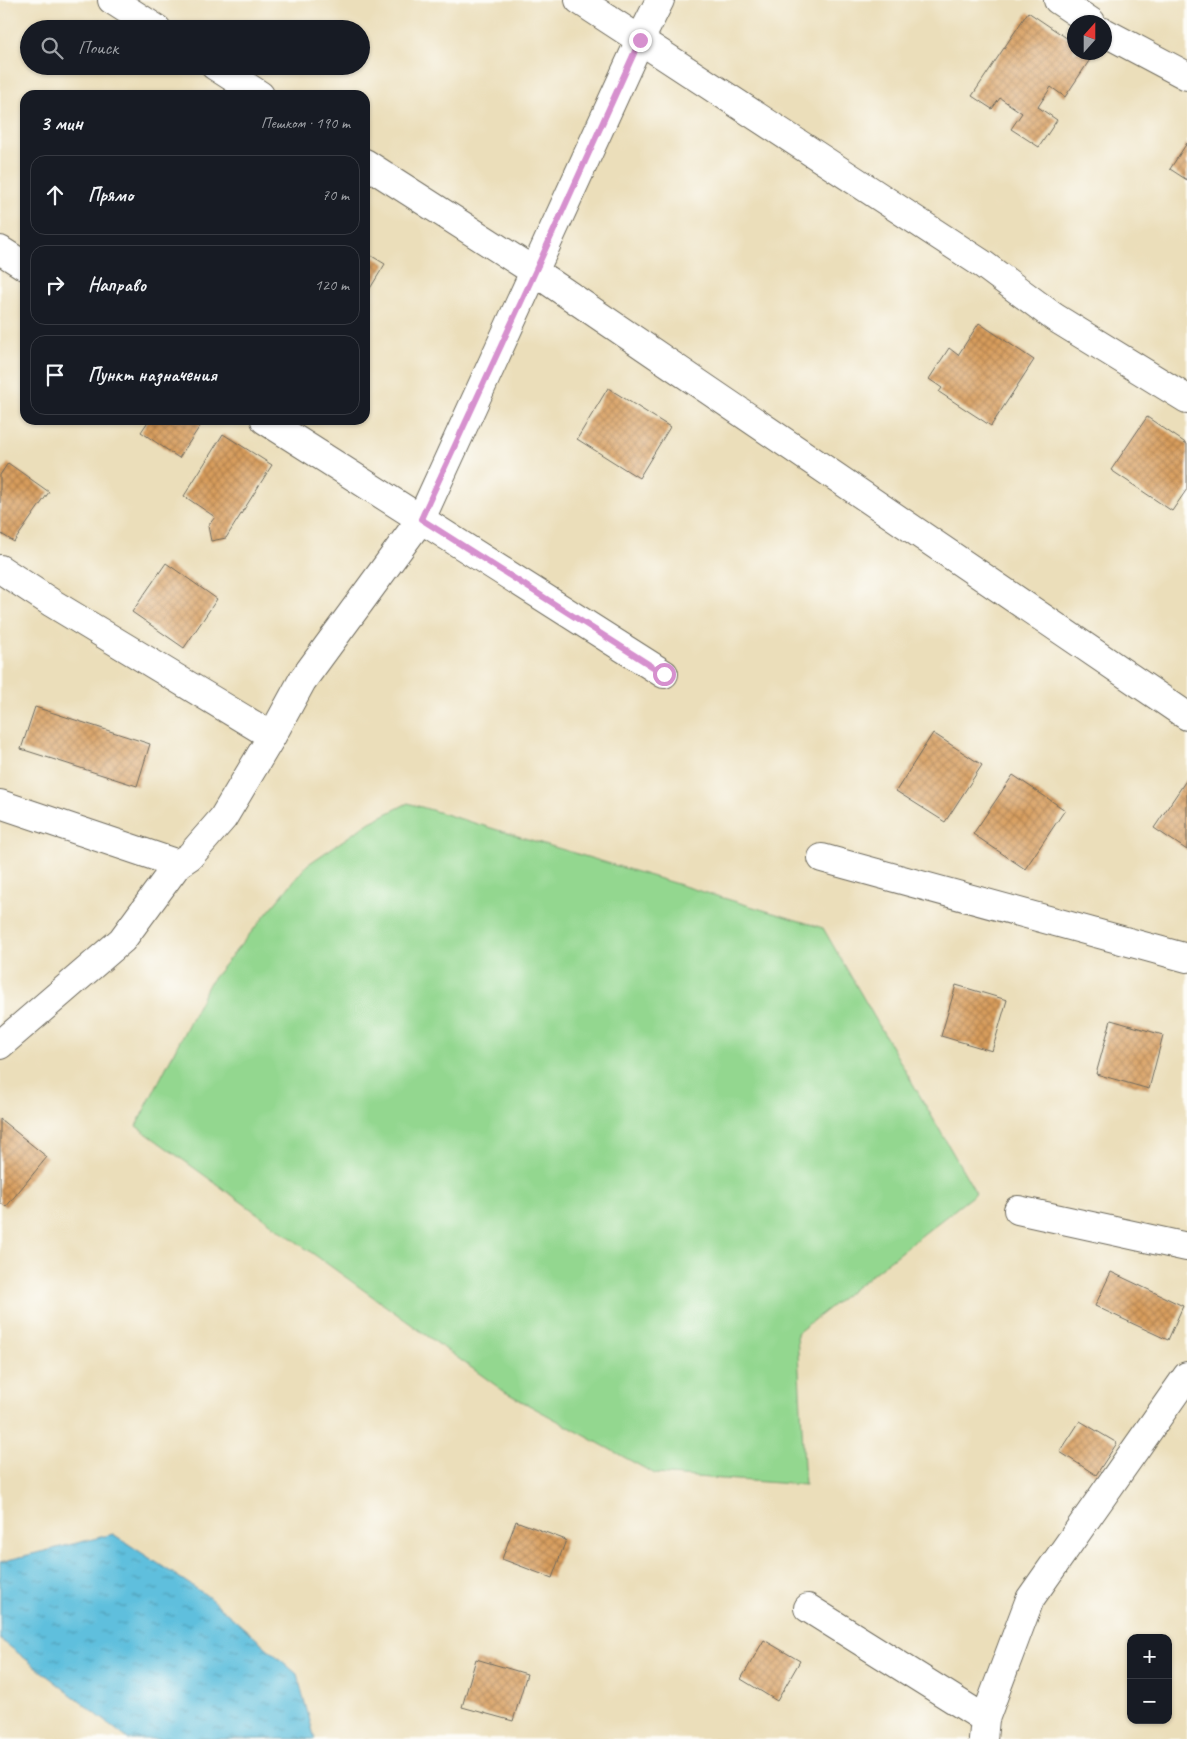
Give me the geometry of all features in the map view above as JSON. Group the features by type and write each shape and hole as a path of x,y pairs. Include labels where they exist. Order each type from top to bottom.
{"street":[{"path":"112,0 143,20"},
{"path":"578,0 984,265 1054,317 1187,399"},
{"path":"0,1046 122,940 178,864 190,856 223,818 302,681 421,519 660,0"},
{"path":"1058,0 1080,15"},
{"path":"1112,36 1187,76"},
{"path":"229,75 252,90"},
{"path":"370,166 535,272 1187,716"},
{"path":"0,250 20,263"},
{"path":"274,425 664,674"},
{"path":"0,569 52,603 272,736"},
{"path":"0,804 178,864"},
{"path":"822,858 1187,958"},
{"path":"1018,1210 1187,1247"},
{"path":"808,1608 984,1729 1030,1599 1187,1376"}],"green space":[{"path":"408,803 823,928 976,1193 797,1333 805,1485 655,1474 505,1392 136,1126 210,982 307,865 370,822"}],"water":[{"path":"113,1534 206,1595 297,1674 315,1739 128,1739 0,1639 0,1562"}],"building":[{"path":"1028,12 1067,38 1067,60 1090,60 1065,97 1051,87 1038,107 1057,120 1039,147 1011,129 1022,113 1000,98 992,109 972,96"},
{"path":"1187,143 1187,180 1170,169"},
{"path":"370,255 385,264 370,288"},
{"path":"979,323 1034,360 991,426 939,392 942,388 929,379 949,348 958,355"},
{"path":"608,388 670,427 639,478 577,439"},
{"path":"1147,417 1187,444 1187,489 1172,511 1111,470"},
{"path":"146,425 201,425 179,458 141,432"},
{"path":"223,434 272,465 226,538 211,541 208,526 215,517 184,496"},
{"path":"8,463 49,492 14,542 0,533 0,475"},
{"path":"166,563 217,599 184,648 132,612"},
{"path":"35,707 150,744 137,786 21,749"},
{"path":"933,733 982,765 945,822 896,791"},
{"path":"1013,775 1065,810 1025,869 973,834"},
{"path":"1187,779 1187,850 1154,828"},
{"path":"956,985 1007,1000 992,1051 941,1036"},
{"path":"1111,1020 1163,1035 1149,1089 1096,1074"},
{"path":"0,1119 47,1157 6,1207 0,1202"},
{"path":"1111,1272 1183,1306 1168,1340 1095,1306"},
{"path":"1080,1421 1117,1443 1096,1475 1060,1452"},
{"path":"516,1521 566,1540 552,1578 502,1559"},
{"path":"764,1640 800,1661 777,1701 741,1679"},
{"path":"476,1659 527,1674 513,1721 462,1707"}],"route":[{"path":"640,40 421,519 664,674"}]}
